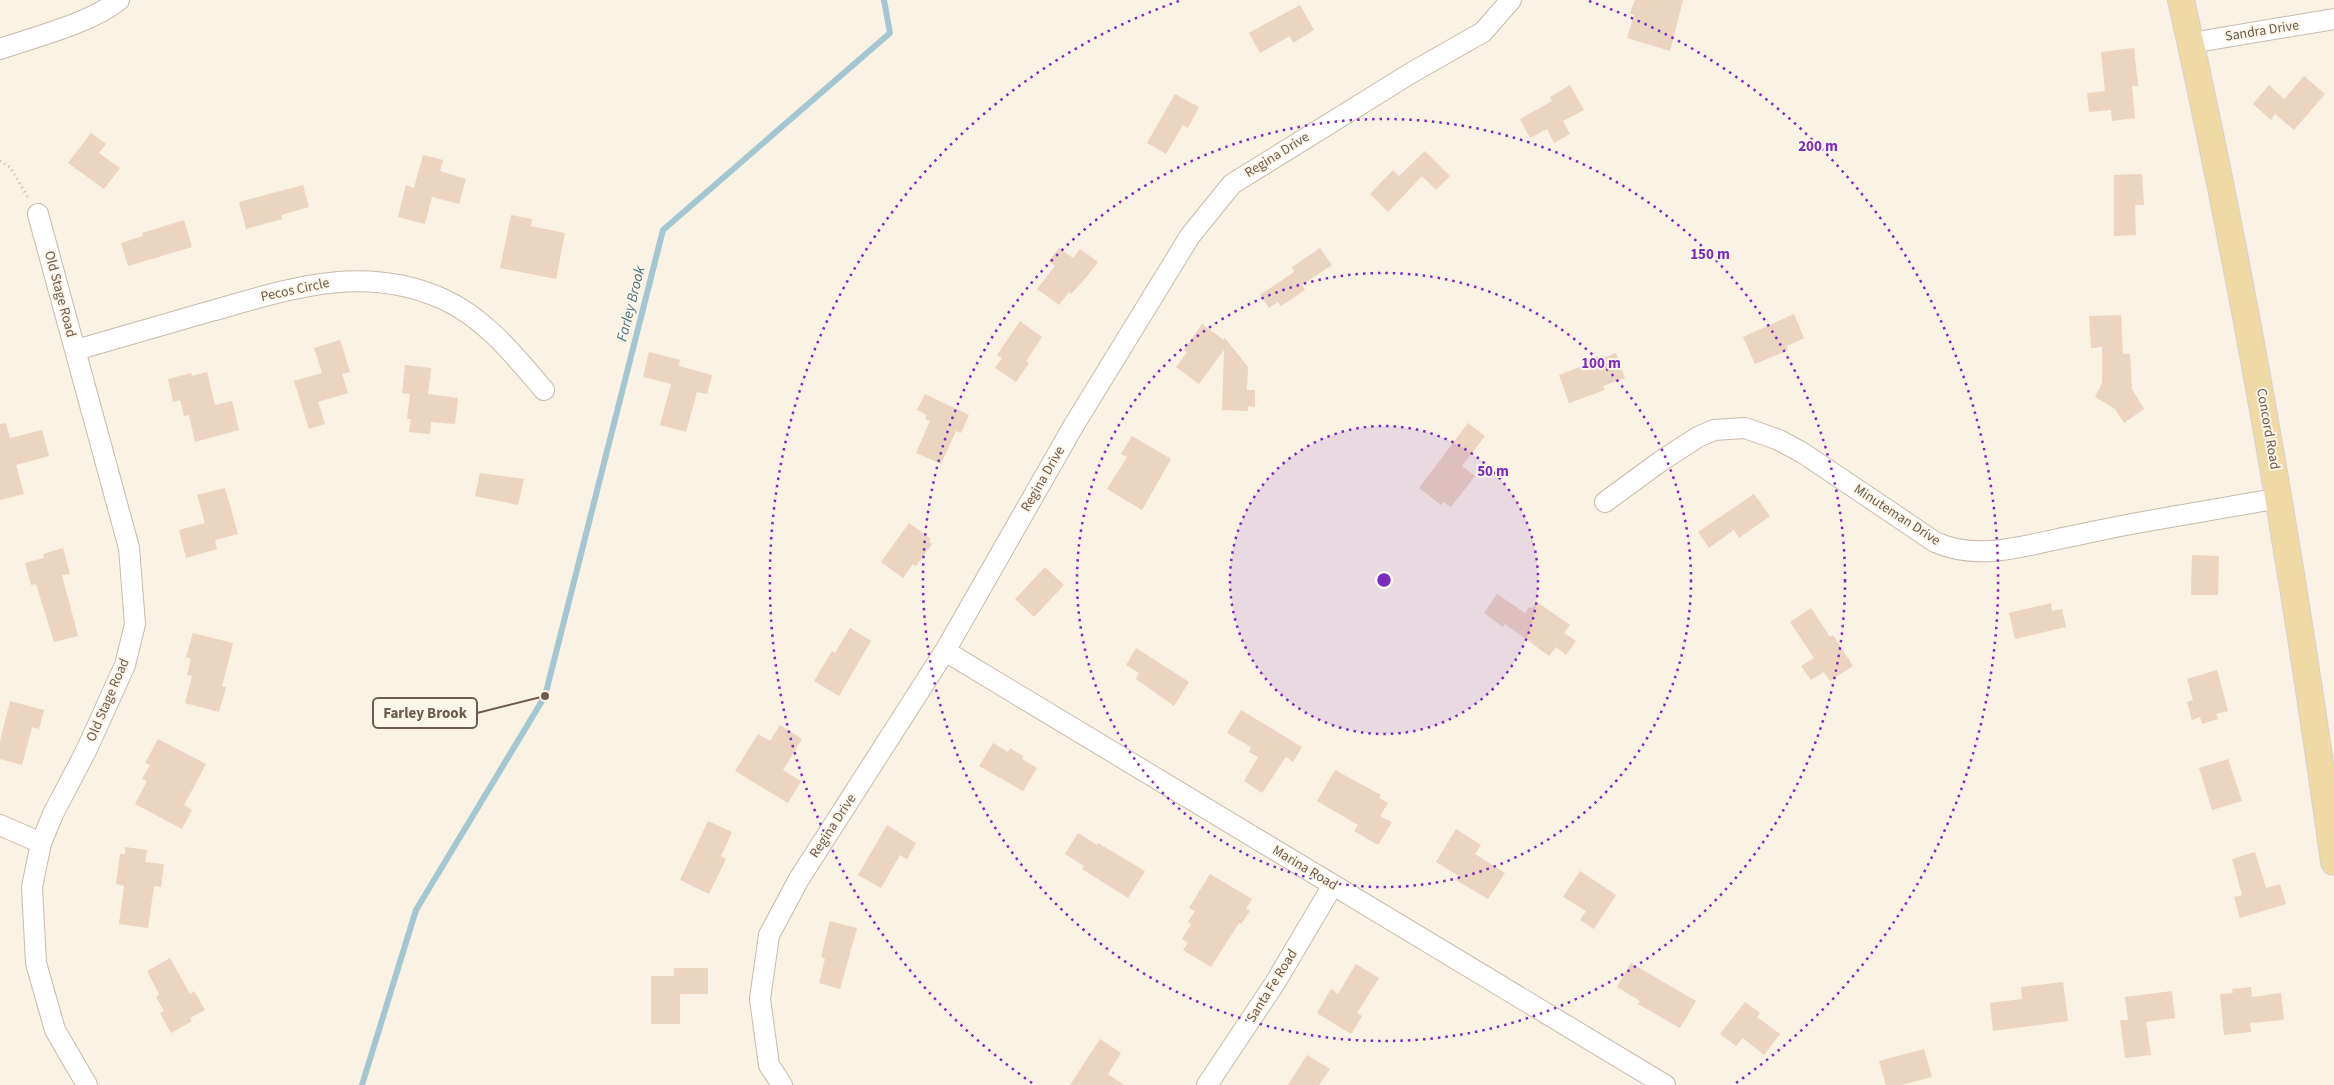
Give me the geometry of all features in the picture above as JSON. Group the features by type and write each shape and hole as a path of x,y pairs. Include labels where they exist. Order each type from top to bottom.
{"main road":[{"name":"Concord Road","path":"2182,0 2231,232 2280,498 2334,862"}],"street":[{"path":"0,49 74,23 112,6 119,0"},
{"name":"Regina Drive","path":"782,1085 769,1065 760,999 769,935 799,879 945,651 1074,425 1185,244 1232,184 1411,73 1483,32 1510,0"},
{"name":"Sandra Drive","path":"2191,42 2334,19"},
{"name":"Old Stage Road","path":"38,214 128,548 135,624 125,665 86,751 53,814 41,843 32,887 36,963 55,1030 87,1085"},
{"name":"Pecos Circle","path":"76,350 296,287 335,281 374,281 418,290 444,300 474,318 511,352 544,390"},
{"name":"Minuteman Drive","path":"1605,502 1661,461 1698,437 1714,430 1745,428 1779,440 1804,453 1934,542 1950,549 1982,552 2017,548 2148,521 2280,498"},
{"name":"Marina Road","path":"945,651 1665,1085"},
{"path":"0,825 41,843"},
{"name":"Santa Fe Road","path":"1207,1085 1275,983 1333,885"}],"path":[{"path":"0,161 10,167 38,214"}],"building":[{"path":"1635,0 1683,0 1670,51 1627,38 1634,15 1630,13"},
{"path":"1300,5 1314,30 1293,43 1290,36 1260,53 1249,33"},
{"path":"2134,48 2138,86 2132,86 2135,118 2112,121 2111,110 2089,112 2087,93 2105,91 2101,52"},
{"path":"2304,76 2325,94 2294,130 2275,114 2271,120 2253,104 2269,85 2284,99"},
{"path":"1570,85 1584,110 1563,121 1570,134 1554,143 1547,129 1530,138 1520,119 1552,101 1550,97"},
{"path":"1175,94 1199,107 1188,128 1183,125 1166,154 1147,143"},
{"path":"91,133 106,144 99,153 120,168 104,189 68,163"},
{"path":"1425,151 1450,176 1436,190 1422,176 1388,212 1370,194 1393,170 1399,176"},
{"path":"423,155 443,160 440,171 466,179 459,204 432,197 425,224 398,217 406,185 414,188"},
{"path":"2142,174 2144,205 2135,205 2136,235 2114,236 2114,175"},
{"path":"303,185 309,207 281,215 282,219 246,229 239,202"},
{"path":"511,215 532,219 531,226 565,233 556,279 500,268"},
{"path":"184,220 192,247 128,266 121,243 143,236 142,233"},
{"path":"1059,248 1073,258 1080,249 1098,262 1084,280 1071,294 1069,292 1059,305 1037,289 1055,266 1049,261"},
{"path":"1320,248 1332,265 1302,285 1305,290 1281,306 1278,302 1269,308 1260,295 1294,272 1292,267"},
{"path":"1794,314 1804,338 1787,346 1788,350 1755,364 1743,337"},
{"path":"2121,315 2123,354 2130,354 2132,389 2144,409 2124,423 2115,409 2095,397 2102,383 2102,347 2091,348 2089,316"},
{"path":"1020,321 1042,337 1026,361 1029,363 1016,382 995,368 1002,358 997,355"},
{"path":"1202,324 1224,340 1224,337 1248,367 1247,390 1255,390 1255,407 1248,406 1248,411 1222,410 1224,350 1199,384 1176,367 1187,352 1184,350"},
{"path":"340,340 350,372 342,374 348,393 318,402 325,424 309,429 294,381 322,373 314,348"},
{"path":"649,352 680,360 679,366 712,375 707,394 697,392 686,432 660,425 671,384 643,377"},
{"path":"1616,353 1625,378 1603,386 1605,390 1569,403 1559,375"},
{"path":"405,365 431,368 428,394 458,398 455,424 431,422 430,434 409,432 411,419 407,419 410,394 402,393"},
{"path":"207,372 215,405 232,401 239,430 195,442 189,415 184,416 180,400 173,402 168,379 191,373 192,376"},
{"path":"925,394 969,415 961,433 956,431 941,464 916,453 930,421 925,419 927,415 917,410"},
{"path":"6,423 10,438 42,430 49,456 16,465 24,494 0,500 0,424"},
{"path":"1468,423 1485,436 1462,466 1475,476 1451,507 1444,502 1441,505 1419,488"},
{"path":"1132,436 1171,459 1142,510 1107,489 1127,457 1121,454"},
{"path":"480,473 524,479 518,505 475,496"},
{"path":"225,488 238,534 215,540 217,549 186,558 179,530 205,523 197,495"},
{"path":"1754,494 1770,516 1739,538 1734,530 1709,548 1698,532"},
{"path":"909,523 931,539 929,541 932,544 916,566 913,564 903,578 881,562"},
{"path":"63,548 70,574 62,575 78,636 54,642 36,584 31,585 25,563 44,558 43,554"},
{"path":"2192,555 2219,556 2218,595 2191,595"},
{"path":"1045,567 1064,585 1034,617 1015,599"},
{"path":"1497,594 1525,613 1529,607 1532,608 1537,602 1570,625 1564,633 1576,641 1566,655 1556,647 1549,656 1505,624 1503,627 1484,613"},
{"path":"2051,603 2052,611 2062,609 2066,627 2015,639 2009,613"},
{"path":"1811,608 1830,637 1833,635 1853,666 1830,681 1824,672 1811,680 1801,666 1814,658 1790,622"},
{"path":"850,628 871,641 839,696 814,681 832,651 835,653"},
{"path":"193,633 233,643 222,686 226,687 219,712 185,703 192,676 187,675 191,659 186,657"},
{"path":"1136,648 1189,682 1174,706 1136,679 1139,673 1126,665"},
{"path":"2217,670 2228,711 2216,714 2218,719 2202,724 2200,717 2192,720 2187,702 2193,700 2187,679"},
{"path":"10,701 44,710 39,729 32,727 22,765 0,759 0,741"},
{"path":"1241,710 1302,747 1293,762 1286,757 1262,793 1244,781 1258,757 1249,752 1251,747 1227,733"},
{"path":"780,725 802,739 783,770 801,781 788,803 735,771 758,734 770,741"},
{"path":"158,739 206,764 184,805 192,810 182,829 135,804 147,781 142,779 150,765 145,763"},
{"path":"993,743 1008,752 1010,748 1023,756 1022,759 1037,768 1023,791 979,766"},
{"path":"2228,759 2242,801 2212,810 2199,768"},
{"path":"1335,770 1381,795 1379,798 1388,803 1380,816 1392,822 1378,845 1354,831 1358,825 1317,801"},
{"path":"708,821 732,832 721,856 726,859 709,894 680,880"},
{"path":"887,825 916,843 907,859 900,855 881,888 858,875"},
{"path":"1456,829 1481,845 1475,854 1505,873 1488,899 1456,880 1459,876 1436,862"},
{"path":"1078,833 1145,871 1128,898 1082,869 1084,866 1065,854"},
{"path":"125,847 147,850 145,862 164,864 161,887 154,886 148,928 119,924 124,886 116,884 120,854 125,854"},
{"path":"2255,852 2266,888 2280,884 2286,904 2240,918 2234,897 2242,895 2232,859"},
{"path":"1580,871 1616,895 1594,929 1580,920 1586,911 1563,897"},
{"path":"1210,874 1252,899 1246,909 1250,911 1241,924 1239,923 1211,967 1183,950 1188,943 1182,939 1191,924 1188,922 1195,911 1189,908"},
{"path":"830,921 857,928 840,989 819,983 825,959 821,957"},
{"path":"170,958 190,994 194,991 205,1010 190,1018 192,1021 171,1033 160,1013 164,1011 156,997 159,994 147,971"},
{"path":"1631,963 1696,1001 1680,1028 1638,1004 1640,1001 1617,987"},
{"path":"1356,964 1379,978 1357,1013 1362,1016 1351,1034 1317,1013 1331,989 1338,994"},
{"path":"674,968 708,968 708,994 680,994 680,1024 651,1024 651,976 674,976"},
{"path":"2063,982 2068,1021 1993,1031 1990,1003 2022,999 2021,987"},
{"path":"2251,987 2252,997 2281,993 2284,1020 2250,1023 2251,1032 2224,1035 2220,994 2233,993 2232,989"},
{"path":"2172,991 2175,1018 2146,1022 2151,1055 2125,1058 2120,1020 2128,1020 2125,997"},
{"path":"1745,1002 1760,1013 1757,1017 1780,1034 1764,1055 1743,1038 1736,1046 1720,1034"},
{"path":"1100,1039 1121,1053 1108,1074 1124,1085 1070,1085"},
{"path":"1924,1049 1932,1077 1901,1085 1886,1085 1879,1061"},
{"path":"1307,1055 1330,1069 1319,1085 1288,1085"}],"waterway":[{"name":"Farley Brook","path":"362,1085 416,910 545,696 663,230 890,33 884,0"}],"place":[{"name":"Farley Brook","path":"545,696"}]}
